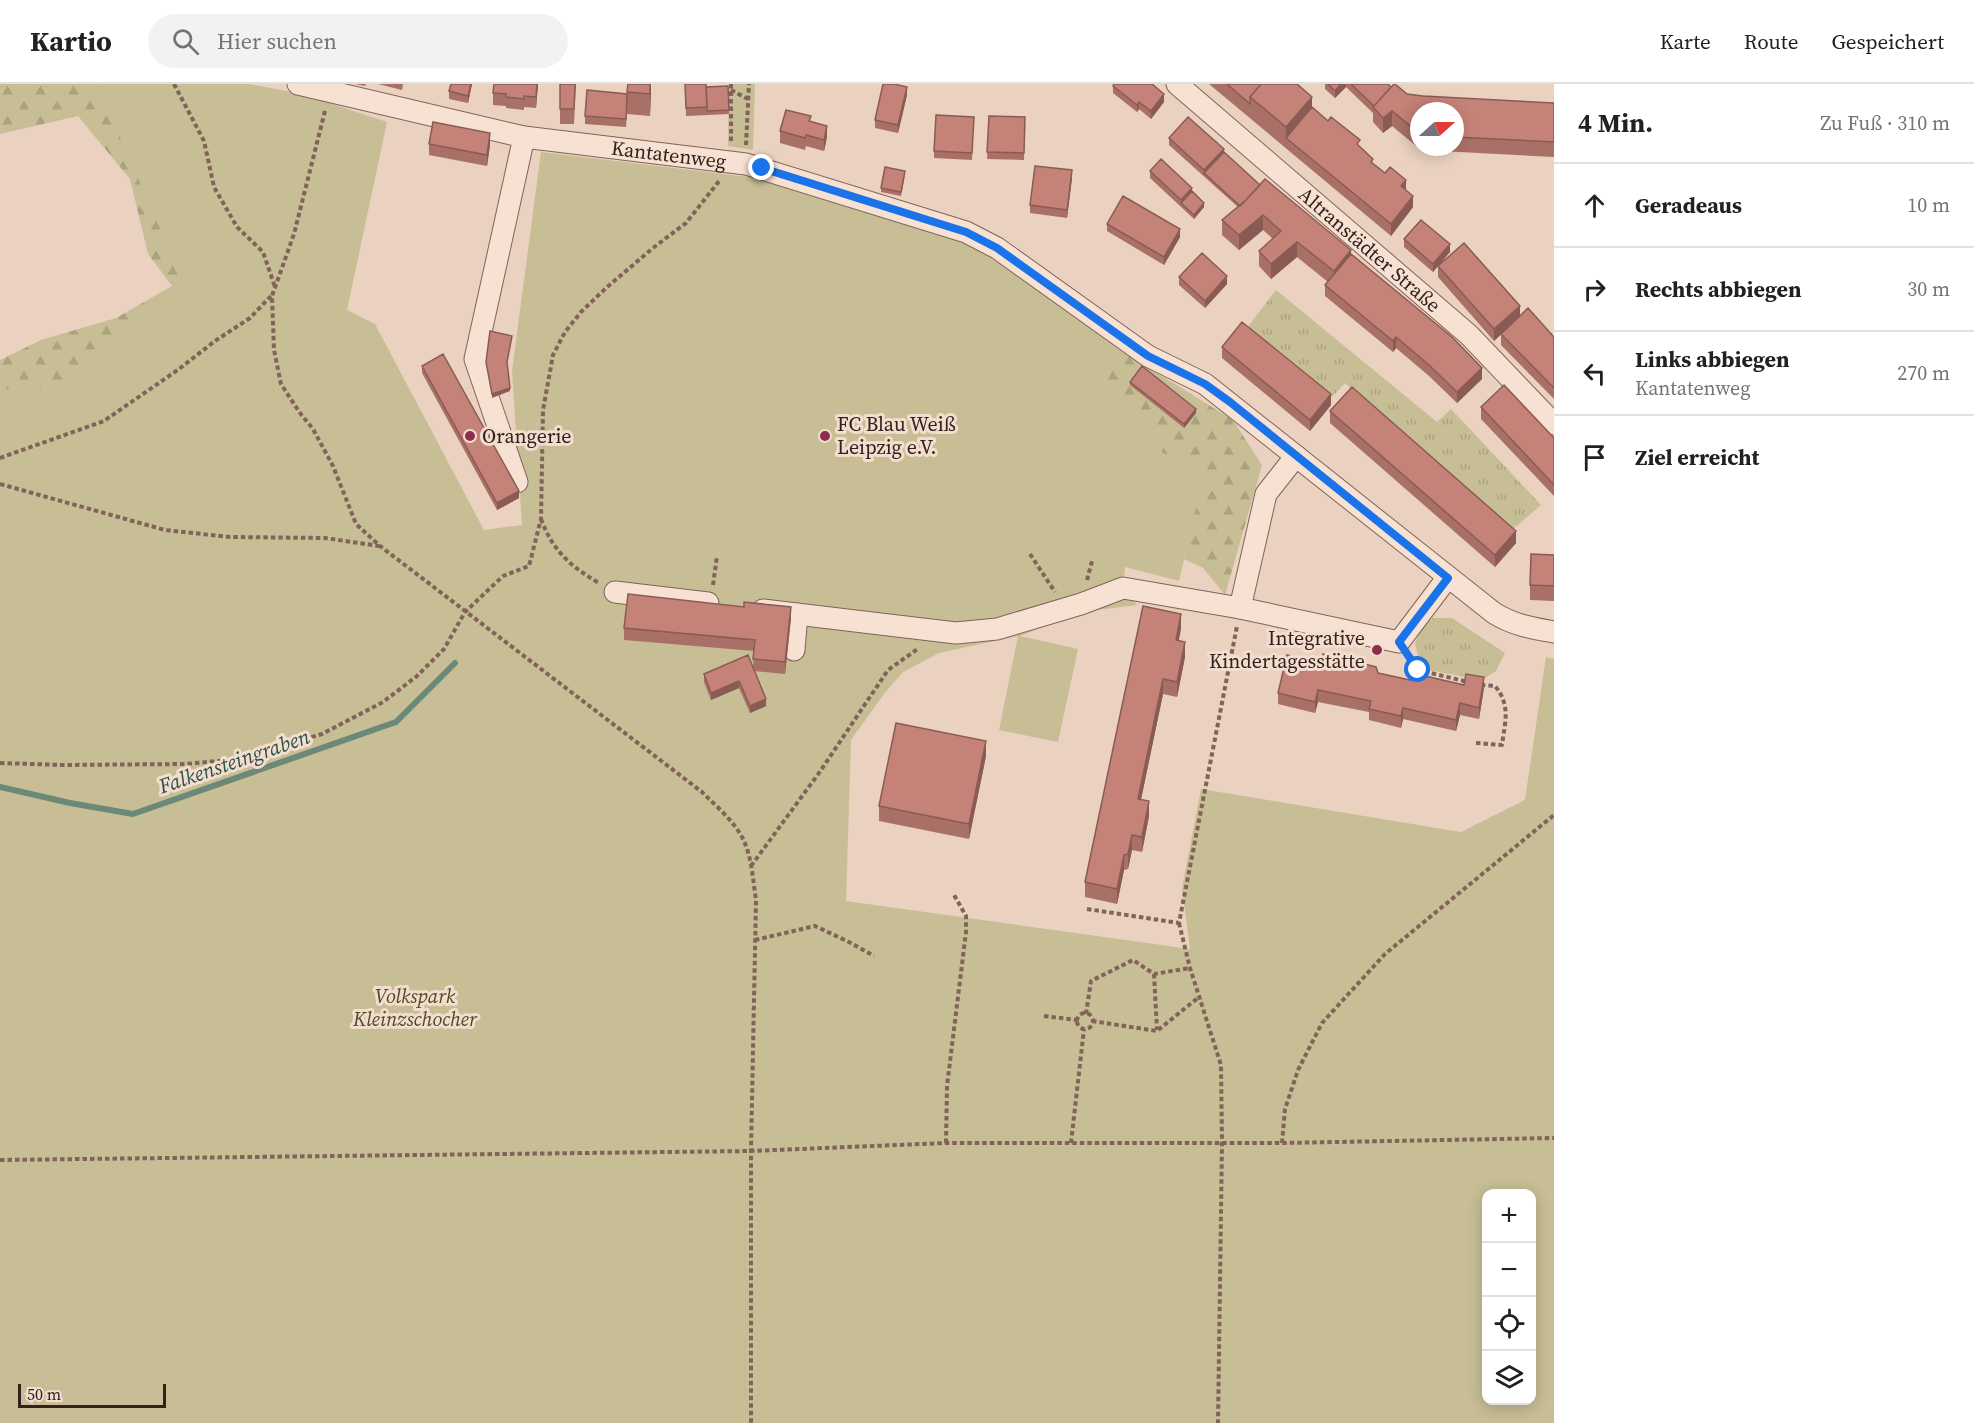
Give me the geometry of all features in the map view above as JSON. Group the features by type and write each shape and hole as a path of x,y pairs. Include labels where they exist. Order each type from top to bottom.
{"street":[{"name":"Kantatenweg","path":"298,84 524,137 738,162 955,228 977,237 997,248 1148,356 1205,384 1448,578 1508,621 1524,627 1554,632"},
{"name":"Altranstädter Straße","path":"1177,84 1469,335 1554,424"},
{"path":"517,482 475,358 524,137"},
{"path":"1240,608 1266,494 1296,456"},
{"path":"615,592 956,633 997,629 1123,588 1240,608 1399,642 1448,578"},
{"path":"794,650 797,614"}],"path":[{"path":"174,84 204,141 214,187 237,227 263,252 276,288"},
{"path":"731,84 738,162"},
{"path":"0,763 185,764 240,759 322,734 383,702 417,676 444,649 465,612 503,576 529,567 541,519 543,410 553,355 565,332 581,312 653,248 687,223 738,162 749,84"},
{"path":"731,90 748,99"},
{"path":"0,458 104,421 179,369 214,341 250,318 272,296 294,234 331,92"},
{"path":"272,296 274,350 281,384 313,429 328,457 356,524 380,546 465,612 702,792 736,828 744,840 756,900 751,1151 751,1423"},
{"path":"0,484 165,530 230,537 325,538 380,546"},
{"path":"541,519 549,540 568,562 615,592"},
{"path":"1030,554 1050,587 1070,607"},
{"path":"711,603 717,556"},
{"path":"1218,1423 1221,1065 1190,968 1179,923 1240,608"},
{"path":"751,866 819,772 888,670 926,643 956,633"},
{"path":"1399,642 1418,670 1470,682"},
{"path":"1476,743 1502,745 1507,707 1495,686 1480,685"},
{"path":"1282,1143 1285,1109 1298,1070 1322,1023 1384,954 1554,815"},
{"path":"946,1143 947,1086 966,932 966,916 954,895"},
{"path":"1087,909 1179,923"},
{"path":"755,940 814,926 874,956"},
{"path":"1086,1014 1090,981 1133,960 1154,974 1190,968"},
{"path":"1154,974 1157,1031"},
{"path":"1092,1021 1157,1031 1199,997"},
{"path":"1077,1020 1082,1014 1086,1014 1091,1017 1092,1021"},
{"path":"1044,1016 1077,1020"},
{"path":"1077,1020 1079,1027 1084,1029 1089,1028 1092,1021"},
{"path":"1071,1143 1084,1029"},
{"path":"0,1160 751,1151 946,1143 1282,1143 1554,1138"}],"green space":[{"path":"0,84 169,84 268,287 0,423 0,360 41,340 116,318 172,286 148,254 130,179 78,116 0,134"},
{"name":"Volkspark Kleinzschocher","path":"97,84 249,84 302,94 387,122 347,310 375,324 484,530 522,525 512,371 541,152 757,178 968,243 1079,315 1120,350 1096,380 1166,433 1162,453 1206,464 1179,581 1125,567 1123,588 1137,605 1081,612 1020,636 1078,649 1058,742 999,730 1018,636 939,653 903,672 851,740 846,901 1190,949 1182,888 1201,789 1461,832 1525,800 1546,657 1554,659 1554,1423 0,1423 0,389 62,386 185,286"},
{"path":"729,84 755,84 753,150 728,146"},
{"path":"968,243 1079,315 1120,350 1233,420 1262,465 1225,595 1203,568 1184,559 1205,464 1161,453"},
{"path":"1276,290 1437,422 1451,409 1541,505 1512,530 1345,383 1332,397 1246,329"},
{"path":"1433,618 1452,618 1505,653 1496,671 1482,680 1428,670 1419,660 1415,643 1421,629"}],"building":[{"path":"451,84 471,84 468,96 449,91"},
{"path":"494,84 537,84 536,97 524,96 524,99 493,93"},
{"path":"560,84 575,84 574,109 560,109"},
{"path":"628,84 650,84 650,94 627,92"},
{"path":"685,84 706,84 707,107 686,108"},
{"path":"883,84 907,87 898,125 875,120"},
{"path":"1114,84 1152,84 1164,94 1151,111 1139,102 1137,105 1113,86"},
{"path":"1227,84 1261,84 1250,97 1250,104"},
{"path":"1261,84 1297,84 1312,97 1286,127 1250,97"},
{"path":"1328,84 1341,84 1335,91"},
{"path":"1351,84 1388,84 1391,87 1374,106"},
{"path":"1394,84 1407,94 1423,96 1554,103 1554,142 1464,137 1464,102 1410,102 1410,126 1392,111 1383,118 1373,107"},
{"path":"728,86 729,110 707,111 706,87"},
{"path":"587,90 627,94 626,119 585,116"},
{"path":"1312,107 1328,121 1331,117 1360,140 1357,144 1373,159 1371,162 1385,173 1390,167 1406,180 1401,186 1413,196 1391,224 1286,138"},
{"path":"786,110 811,116 809,121 827,126 824,140 806,135 805,138 780,131"},
{"path":"936,115 974,117 972,153 934,151"},
{"path":"989,116 1025,117 1024,153 987,152"},
{"path":"1188,117 1224,149 1204,170 1169,138"},
{"path":"433,122 490,133 487,155 429,144"},
{"path":"1224,152 1260,185 1240,206 1204,173"},
{"path":"1161,159 1192,188 1181,200 1150,171"},
{"path":"1035,166 1072,170 1067,210 1030,205"},
{"path":"885,167 905,171 901,192 881,188"},
{"path":"1265,179 1351,250 1334,271 1297,242 1271,264 1259,251 1281,231 1263,215 1239,235 1222,220 1246,200"},
{"path":"1192,191 1204,203 1194,215 1181,203"},
{"path":"1123,196 1180,229 1164,257 1107,224"},
{"path":"1421,220 1450,244 1433,264 1404,239"},
{"path":"1464,243 1520,306 1494,329 1438,266"},
{"path":"1202,253 1227,276 1205,301 1179,277"},
{"path":"1351,254 1452,337 1482,368 1457,392 1396,337 1393,341 1325,285"},
{"path":"1528,308 1554,337 1554,388 1501,334"},
{"path":"1242,322 1331,394 1310,420 1222,347"},
{"path":"490,331 512,336 507,362 510,388 492,394 486,362"},
{"name":"Orangerie","path":"443,354 519,491 497,503 422,366"},
{"path":"1142,366 1196,409 1184,424 1130,382"},
{"path":"1504,385 1554,438 1554,485 1481,407"},
{"path":"1352,387 1516,531 1495,555 1330,411"},
{"path":"1531,554 1554,555 1554,586 1530,585"},
{"path":"628,594 744,607 744,602 791,607 785,662 753,659 755,640 624,628"},
{"path":"1143,606 1181,614 1176,640 1185,642 1177,682 1163,679 1138,799 1149,801 1142,837 1132,835 1128,854 1124,855 1117,889 1085,882"},
{"path":"1323,654 1376,667 1378,673 1410,680 1412,673 1464,685 1466,674 1484,677 1479,708 1460,703 1456,720 1403,708 1401,716 1369,709 1371,701 1318,690 1315,702 1278,693 1287,655 1321,663"},
{"path":"748,655 766,699 750,706 739,681 711,693 704,674"},
{"path":"896,723 986,741 969,824 879,806"}],"waterway":[{"name":"Falkensteingraben","path":"0,787 133,814 396,722 455,663"}],"place":[{"name":"Orangerie","path":"470,436"},
{"name":"FC Blau Weiß Leipzig e.V.","path":"825,436"},
{"name":"Integrative Kindertagesstätte","path":"1377,650"}],"route":[{"path":"762,168 966,232 997,248 1148,356 1205,384 1230,402 1448,578 1399,642 1418,670"}]}
